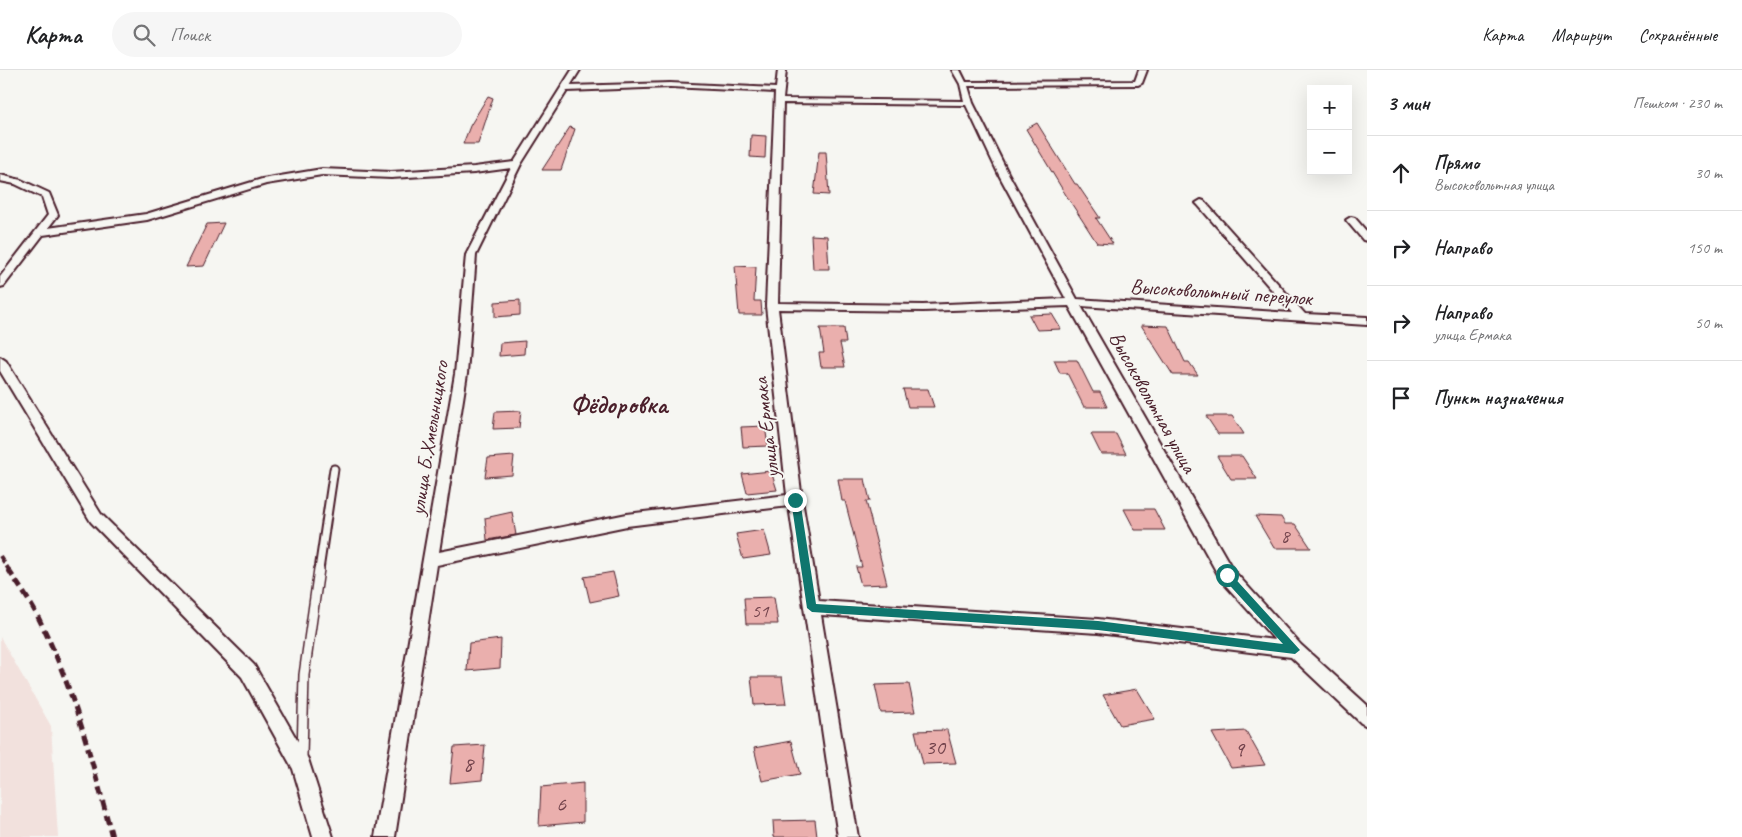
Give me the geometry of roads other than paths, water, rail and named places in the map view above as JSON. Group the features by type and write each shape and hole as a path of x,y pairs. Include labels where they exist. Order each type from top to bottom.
{"street":[{"name":"улица Б.Хмельницкого","path":"385,837 461,374 472,254 517,164 576,70"},
{"name":"улица Ермака","path":"782,70 779,95 772,306 795,500 848,837"},
{"name":"Высоковольтная улица","path":"956,70 964,84 969,103 1003,173 1073,302 1227,575 1295,650 1367,717"},
{"path":"964,84 1138,83 1142,70"},
{"path":"564,89 670,85 779,95 969,103"},
{"path":"40,232 147,217 265,181 322,172 391,175 474,170 517,164"},
{"path":"0,178 18,182 46,195 53,215 0,284"},
{"path":"1200,203 1300,316"},
{"path":"1351,220 1367,238"},
{"name":"Высоковольтный переулок","path":"772,306 923,308 1073,302 1367,321"},
{"path":"0,361 96,518 248,672 301,766 323,837"},
{"path":"430,560 627,520 795,500"},
{"path":"812,608 1098,626 1295,650"}],"lane":[{"path":"301,766 304,675 334,469"}],"railway":[{"path":"0,556 9,570"},
{"path":"8,569 36,614 63,673 90,755 112,837"}],"district":[{"name":"Фёдоровка","path":"619,404"}]}
